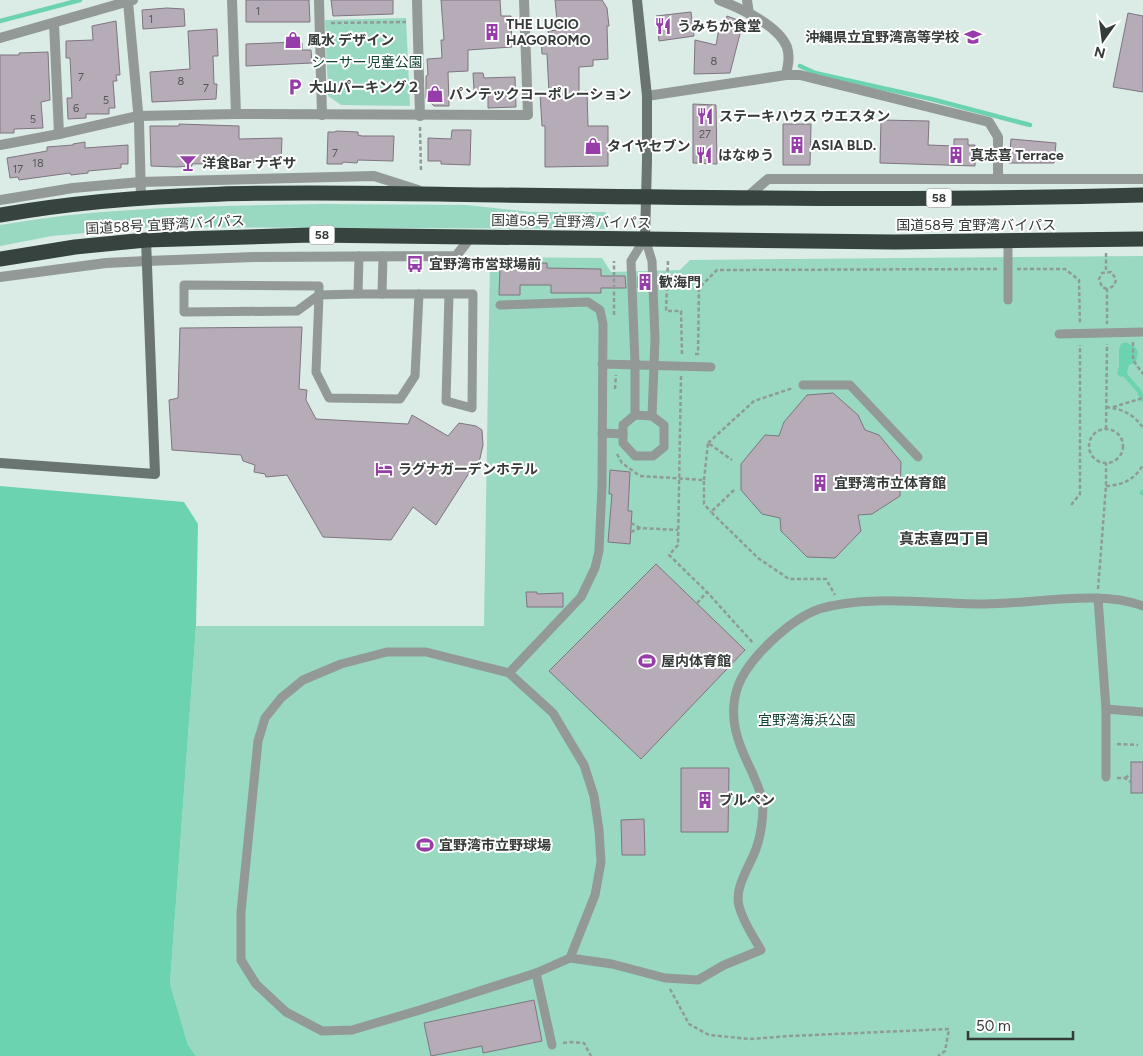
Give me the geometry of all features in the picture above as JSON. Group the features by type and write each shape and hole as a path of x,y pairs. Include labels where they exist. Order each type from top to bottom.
{"highway":[{"name":"国道58号 宜野湾バイパス","path":"0,215 80,203 141,198 292,193 746,198 998,198 1143,195"},
{"name":"国道58号 宜野湾バイパス","path":"0,259 75,246 146,240 311,235 895,242 1143,239"}],"street":[{"path":"232,0 236,114"},
{"path":"319,0 322,115"},
{"path":"417,0 420,116"},
{"path":"0,145 60,134 138,116 236,114 528,115 524,0"},
{"path":"637,0 647,96 644,238"},
{"path":"720,0 749,14 777,34 786,46 789,57 786,75"},
{"path":"747,0 749,14"},
{"path":"0,38 130,1 138,116 141,198"},
{"path":"54,23 60,134"},
{"path":"647,96 786,75 800,75 989,122 998,137 998,179"},
{"path":"0,200 73,188 140,182 374,176 431,194"},
{"path":"746,198 768,179 1143,179"},
{"path":"0,277 106,263 147,261 254,257 456,256 471,237"},
{"path":"0,462 155,474 146,240"}],"lane":[{"path":"634,415 635,364 631,261 644,238"},
{"path":"644,238 652,261 655,339 652,416"},
{"path":"1008,242 1008,300"},
{"path":"358,294 359,256"},
{"path":"382,294 383,256"},
{"path":"419,294 415,376 400,399 329,398 316,372 320,295 318,286 184,285 184,312 297,311 320,295 358,294 382,294 419,294 449,294 473,294 472,408 446,401 449,294"},
{"path":"500,305 588,302 600,310 604,324 600,542 595,568 581,597 509,673"},
{"path":"1059,334 1143,332"},
{"path":"602,364 711,367"},
{"path":"804,385 850,385 918,457"},
{"path":"634,415 652,416 664,425 664,447 653,456 635,456 623,443 623,425 634,415"},
{"path":"602,433 623,434"},
{"path":"570,958 595,895 601,862 594,796 584,764 553,713 509,673 426,652 388,652 341,664 303,680 281,698 265,718 258,741 240,912 241,960 256,984 286,1012 322,1031 352,1030 536,973 570,958 612,964 665,978 698,980 724,965 761,950 746,926 738,905 738,893 761,832 763,802 739,745 734,730 733,714 738,685 761,651 799,620 818,610 840,604 872,602 986,604 1098,598 1143,606"},
{"path":"1098,598 1106,709 1106,778"},
{"path":"1106,709 1143,712"},
{"path":"536,973 552,1045"}],"path":[{"path":"320,24 417,22"},
{"path":"420,116 421,171"},
{"path":"1106,253 1106,272"},
{"path":"668,261 666,311 681,311 682,354 678,545 669,555 707,592 761,651"},
{"path":"682,354 698,354 699,288 717,270 1065,269 1079,280 1080,494 1071,505"},
{"path":"1111,272 1116,279 1116,283 1107,289 1102,287 1099,279 1102,273 1111,272"},
{"path":"1106,429 1107,289"},
{"path":"1134,338 1133,360 1143,374"},
{"path":"804,385 754,401 708,443 704,480 704,504 758,558 789,579 826,579 840,604"},
{"path":"1112,407 1143,398"},
{"path":"1106,407 1120,408 1138,420 1143,428"},
{"path":"1106,429 1117,433 1123,443 1123,449 1117,459 1106,463 1094,458 1089,446 1094,434 1106,429"},
{"path":"708,443 732,460"},
{"path":"1098,598 1106,463"},
{"path":"1106,486 1117,486 1128,482 1143,465"},
{"path":"680,478 704,480"},
{"path":"711,512 734,490"},
{"path":"631,523 640,528 678,530"},
{"path":"631,532 640,528"},
{"path":"697,603 707,592"},
{"path":"1106,743 1138,745"},
{"path":"1106,778 1125,778 1131,774"},
{"path":"1125,778 1131,782"},
{"path":"665,978 675,1001 689,1024 709,1035 750,1039 949,1029 945,1051 938,1056"},
{"path":"552,1045 571,1042 584,1043 591,1056"}],"green space":[{"name":"シーサー児童公園","path":"406,18 410,106 341,105 328,96 325,20"},
{"path":"323,204 467,205 531,212 605,212 608,221 607,228 604,229 152,227 52,236 0,246 0,225 40,219 161,208"},
{"name":"宜野湾海浜公園","path":"1143,256 1143,1056 196,1056 188,1045 170,984 196,626 484,626 490,257 602,258 611,272 680,270 690,260"}],"shaded area":[{"path":"1126,342 1135,347 1138,352 1136,362 1129,365 1126,376 1121,377 1117,374 1119,349 1121,344"},
{"path":"0,486 184,502 198,524 196,626 170,984 188,1045 196,1056 0,1056"}],"building":[{"path":"246,0 309,0 310,22 246,22"},
{"path":"331,0 393,0 393,14 333,16"},
{"path":"441,0 500,0 501,16 511,16 512,47 468,50 468,71 448,72 449,106 434,106 426,98 427,59 442,58 441,40 444,40"},
{"path":"555,0 602,0 607,8 609,26 607,26 608,59 593,60 593,66 579,67 579,92 587,91 588,126 608,126 608,166 545,167 545,126 542,126 540,94 549,93 547,54 542,54 541,37 549,37 548,31 558,30"},
{"path":"184,9 185,26 143,29 142,10"},
{"path":"691,12 694,36 659,41 656,16"},
{"path":"1128,13 1143,16 1143,92 1113,87"},
{"path":"727,16 743,22 730,73 694,74 695,40 716,45 719,28 724,29"},
{"path":"116,21 120,75 116,75 117,81 113,81 115,108 109,108 109,114 86,114 86,118 68,119 67,98 72,98 70,58 66,58 66,41 93,40 92,26"},
{"path":"217,29 218,56 213,56 214,84 217,84 216,99 152,102 150,72 190,69 188,31"},
{"path":"302,43 302,50 311,50 312,63 246,66 246,44"},
{"path":"48,52 50,100 41,102 43,128 14,129 14,133 0,133 0,55"},
{"path":"473,73 483,73 484,78 515,77 516,107 488,108 488,90 474,90"},
{"path":"693,104 716,105 717,164 693,163"},
{"path":"881,120 929,121 928,145 954,146 954,139 968,139 968,145 975,145 975,166 880,163"},
{"path":"179,124 239,126 239,139 282,138 281,162 192,164 192,166 176,167 151,166 150,126 179,126"},
{"name":"ASIA BLD.","path":"783,124 811,124 810,165 783,165"},
{"path":"452,130 471,130 470,165 441,164 441,161 428,161 428,138 451,139"},
{"path":"328,132 358,132 358,135 362,136 394,136 393,161 358,160 357,163 327,164"},
{"path":"1011,139 1056,143 1054,163 1009,163"},
{"path":"85,142 85,148 128,145 128,164 121,164 121,168 88,171 88,173 71,175 70,173 19,180 18,177 10,178 7,158 47,151 47,147"},
{"path":"547,263 547,268 601,269 601,276 625,276 626,288 601,288 601,293 551,293 551,285 520,285 520,295 499,295 500,269 523,270 523,264"},
{"path":"638,276 646,276 647,288 638,288"},
{"path":"659,276 674,276 674,288 659,288"},
{"name":"ラグナガーデンホテル","path":"302,327 299,389 307,390 306,400 316,419 408,424 412,415 448,436 459,423 476,426 482,430 483,445 478,467 475,472 471,470 436,525 413,507 391,540 323,537 287,475 266,477 265,474 254,472 255,465 243,461 241,455 172,450 169,400 178,398 180,328"},
{"name":"宜野湾市立体育館","path":"833,393 858,415 865,430 879,435 901,462 900,496 872,514 858,515 861,531 835,558 807,557 781,531 780,518 762,514 741,490 741,464 765,435 779,436 784,422 807,395"},
{"path":"610,470 630,472 628,511 632,511 630,544 608,542 612,494 609,494"},
{"name":"屋内体育館","path":"656,564 745,650 641,759 549,671"},
{"path":"526,592 537,592 537,594 563,593 563,607 527,607"},
{"path":"1131,762 1143,762 1143,793 1131,793"},
{"name":"ブルペン","path":"681,768 729,768 728,832 681,832"},
{"path":"644,819 645,855 622,855 621,820"},
{"path":"534,1000 542,1041 483,1053 482,1046 431,1056 424,1023"}],"waterway":[{"path":"0,21 80,0"},
{"path":"800,66 815,73 931,99 1030,125"},
{"path":"1126,376 1139,391 1143,400"}],"place":[{"name":"うみちか食堂","path":"663,26"},
{"name":"THE LUCIO HAGOROMO","path":"492,32"},
{"name":"沖縄県立宜野湾高等学校","path":"973,37"},
{"name":"風水 デザイン","path":"293,40"},
{"name":"大山パーキング２","path":"295,87"},
{"name":"パンテックコーポレーション","path":"435,94"},
{"name":"ステーキハウス ウエスタン","path":"705,116"},
{"name":"ASIA BLD.","path":"797,145"},
{"name":"タイヤセブン","path":"593,146"},
{"name":"はなゆう","path":"704,155"},
{"name":"真志喜 Terrace","path":"956,155"},
{"name":"洋食Bar ナギサ","path":"188,163"},
{"name":"宜野湾市営球場前","path":"415,264"},
{"name":"歓海門","path":"645,282"},
{"name":"ラグナガーデンホテル","path":"384,469"},
{"name":"宜野湾市立体育館","path":"820,483"},
{"name":"屋内体育館","path":"647,661"},
{"name":"ブルペン","path":"705,800"},
{"name":"宜野湾市立野球場","path":"425,845"}],"district":[{"name":"真志喜四丁目","path":"944,539"}]}
